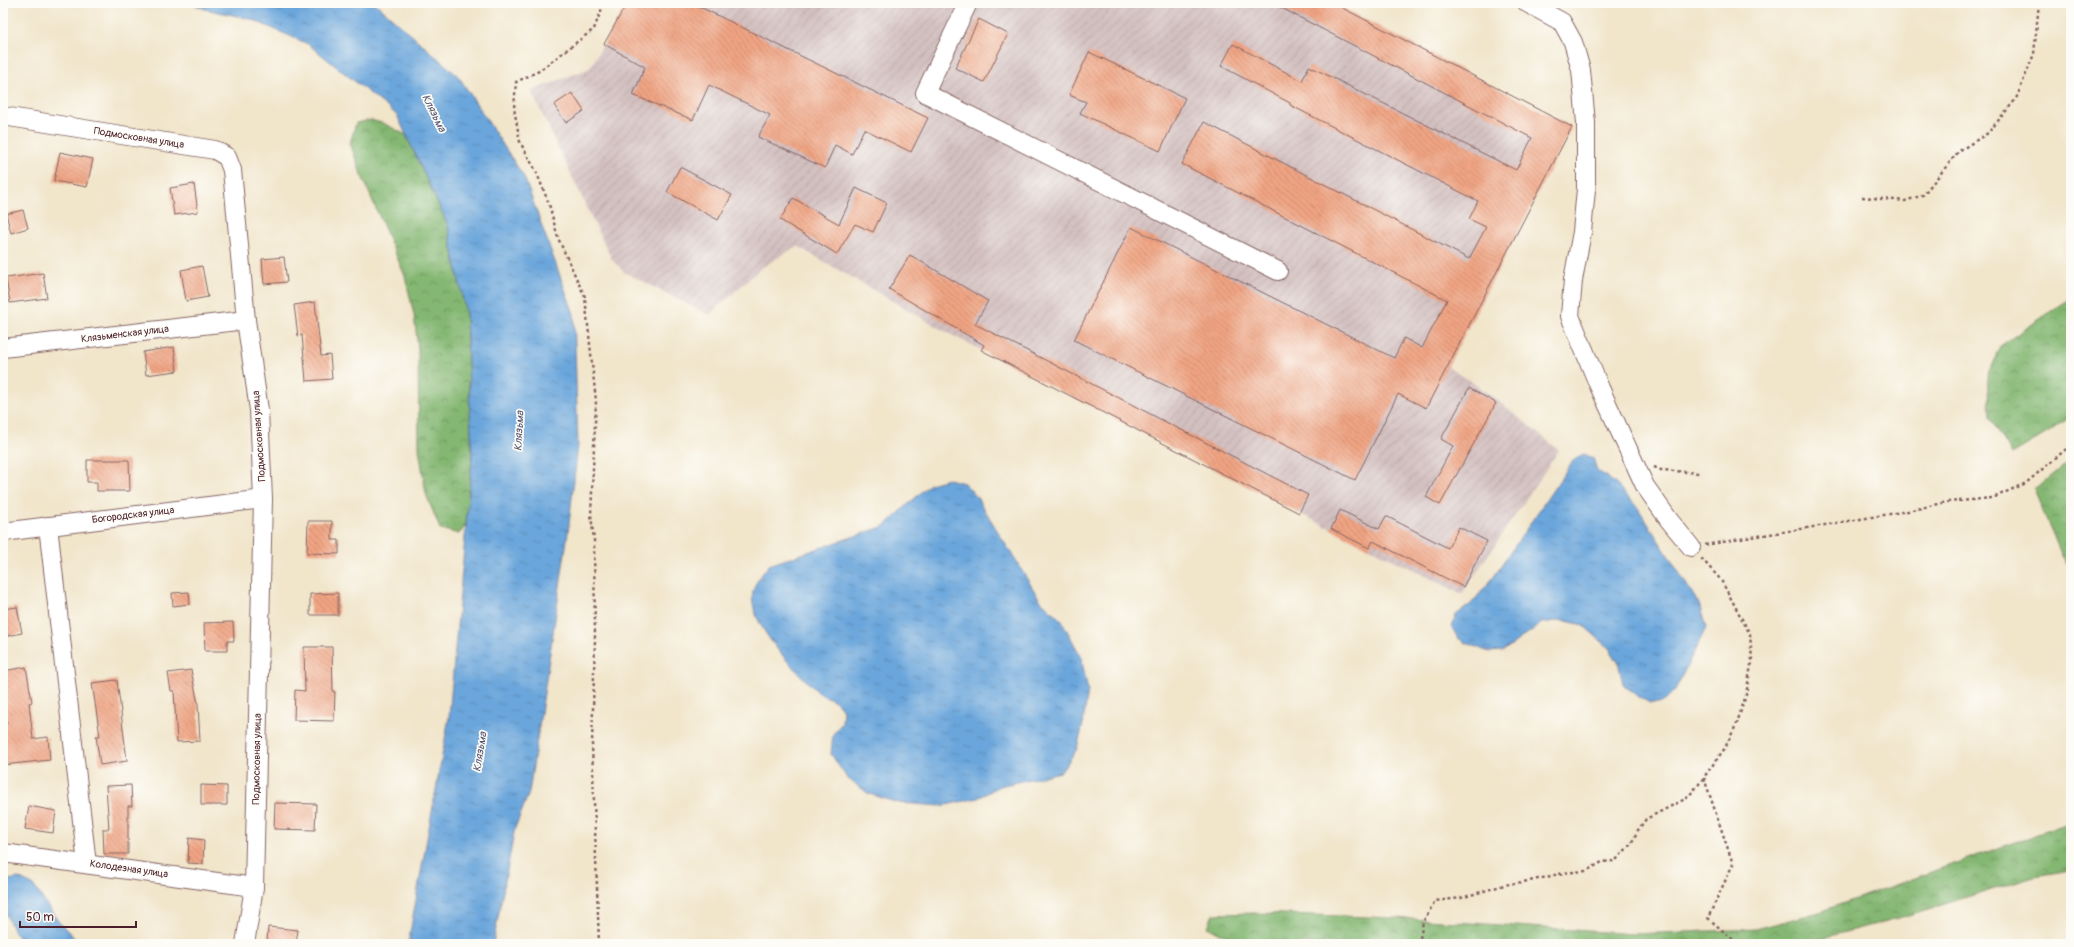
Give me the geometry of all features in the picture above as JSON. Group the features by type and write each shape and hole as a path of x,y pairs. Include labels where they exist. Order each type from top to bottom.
{"street":[{"path":"968,3 925,93 1278,271"},
{"path":"1527,3 1562,22 1573,42 1581,70 1586,123 1586,189 1570,316 1599,386 1634,458 1645,486 1668,520 1691,547"},
{"name":"Подмосковная улица","path":"3,116 215,150 227,157 232,170 246,320 259,410 263,499 254,887 245,944"},
{"name":"Клязьменская улица","path":"3,348 246,320"},
{"name":"Богородская улица","path":"3,532 263,499"},
{"path":"48,526 87,864"},
{"name":"Колодезная улица","path":"3,853 254,887"}],"path":[{"path":"600,944 592,744 595,639 594,540 591,515 596,401 585,298 558,238 549,204 536,171 520,142 514,108 516,82 539,71 594,29 604,3"},
{"path":"1862,197 1905,201 1923,194 1959,151 1988,133 2016,99 2034,54 2040,3"},
{"path":"1691,547 1908,511 1947,502 1993,498 2026,483 2071,445"},
{"path":"1634,458 1661,470 1699,473"},
{"path":"1419,944 1423,922 1435,901 1461,898 1504,885 1563,873 1586,871 1602,862 1615,861 1631,844 1638,830 1646,819 1688,798 1725,748 1737,723 1746,695 1752,659 1750,634 1721,580 1691,547"},
{"path":"1704,778 1733,864 1708,918 1738,944"}],"shaded area":[{"path":"627,3 1333,3 1572,127 1448,366 1496,399 1559,450 1462,594 1299,513 946,332 797,246 761,268 709,315 624,272 612,260 531,91 590,68"}],"green space":[{"path":"371,120 385,124 406,135 447,223 466,314 472,458 466,526 459,534 440,529 426,494 419,449 418,349 414,315 405,276 361,174 350,143 356,123"},
{"path":"2071,298 2071,416 2054,429 2012,454 1990,417 1987,376 2000,346"},
{"path":"2071,459 2071,569 2062,556 2034,490"},
{"path":"2071,822 2071,870 2034,876 1913,914 1800,944 1296,944 1239,939 1217,932 1208,927 1213,914 1257,913 1396,918 1634,934 1756,929 1819,912"}],"water":[{"name":"Клязьма","path":"191,3 375,3 459,77 524,177 574,314 578,445 568,533 529,793 515,828 493,944 408,944 449,717 472,458 466,314 447,223 397,115 308,44 251,19 205,9"},
{"path":"1584,454 1593,458 1597,470 1617,485 1638,508 1699,604 1706,628 1675,690 1662,703 1650,703 1637,696 1623,684 1618,662 1609,648 1583,625 1562,620 1542,623 1503,651 1489,652 1466,643 1458,638 1452,628 1456,615 1471,604 1493,578 1574,459"},
{"path":"948,479 964,483 976,496 1040,600 1062,621 1081,657 1088,690 1083,724 1077,749 1061,772 1000,786 978,798 941,806 899,803 869,794 847,778 831,754 833,734 842,723 843,710 836,702 817,691 774,646 757,617 753,604 753,591 757,581 769,565 885,526 930,484"},
{"path":"18,878 33,885 58,921 80,944 22,944 12,928 6,914 3,892 3,881"}],"building":[{"path":"627,3 692,3 928,118 911,152 864,129 852,154 835,145 825,168 758,137 770,115 709,85 693,120 633,95 645,67 604,44"},
{"path":"1272,3 1333,3 1572,127 1426,408 1398,394 1355,480 1074,340 1131,227 1394,358 1404,338 1422,348 1447,300 1182,164 1204,122 1469,259 1486,227 1469,219 1478,201 1290,105 1290,103 1221,66 1233,44 1302,81 1309,66 1516,170 1532,138"},
{"path":"979,19 1008,34 984,82 955,68"},
{"path":"1089,52 1185,98 1160,151 1080,113 1086,102 1069,95"},
{"path":"572,93 584,111 566,123 554,105"},
{"path":"60,152 93,159 87,187 54,181"},
{"path":"680,167 732,195 718,220 667,192"},
{"path":"194,184 198,212 174,215 170,188"},
{"path":"856,188 887,203 873,232 855,224 837,254 780,220 793,198 839,224"},
{"path":"23,210 28,228 11,233 6,214"},
{"path":"910,255 988,301 975,324 1308,495 1299,513 981,350 984,345 889,289"},
{"path":"284,257 287,282 264,284 262,259"},
{"path":"202,266 208,297 186,301 181,270"},
{"path":"43,273 47,298 10,303 6,278"},
{"path":"315,302 321,356 330,355 332,379 306,381 302,335 298,336 294,305"},
{"path":"174,347 177,371 146,375 143,352"},
{"path":"1469,388 1496,403 1440,505 1426,497 1453,446 1441,439"},
{"path":"87,460 129,460 130,491 97,491 97,482 87,482"},
{"path":"1340,510 1379,529 1386,516 1448,548 1459,527 1487,541 1463,587 1373,541 1369,548 1331,529"},
{"path":"308,521 332,521 332,540 339,540 339,554 307,553"},
{"path":"189,592 190,604 173,606 172,593"},
{"path":"338,593 338,615 310,615 310,594"},
{"path":"17,607 22,633 3,637 3,609"},
{"path":"233,622 234,641 227,641 227,651 205,651 204,623"},
{"path":"304,647 332,647 333,692 335,692 334,721 294,720 295,690 305,691"},
{"path":"26,667 32,702 29,703 33,739 48,737 50,760 3,765 3,725 7,724 3,698 3,671"},
{"path":"191,670 198,704 200,741 177,742 174,691 171,691 168,673"},
{"path":"117,680 127,761 100,765 96,736 100,736 92,683"},
{"path":"131,785 132,806 128,806 128,854 104,854 103,829 109,829 106,786"},
{"path":"201,785 227,786 227,805 201,805"},
{"path":"275,803 316,804 315,830 274,829"},
{"path":"29,806 56,811 53,833 25,829"},
{"path":"189,838 204,840 203,864 188,863"},
{"path":"268,927 298,930 296,944 267,944"}]}
